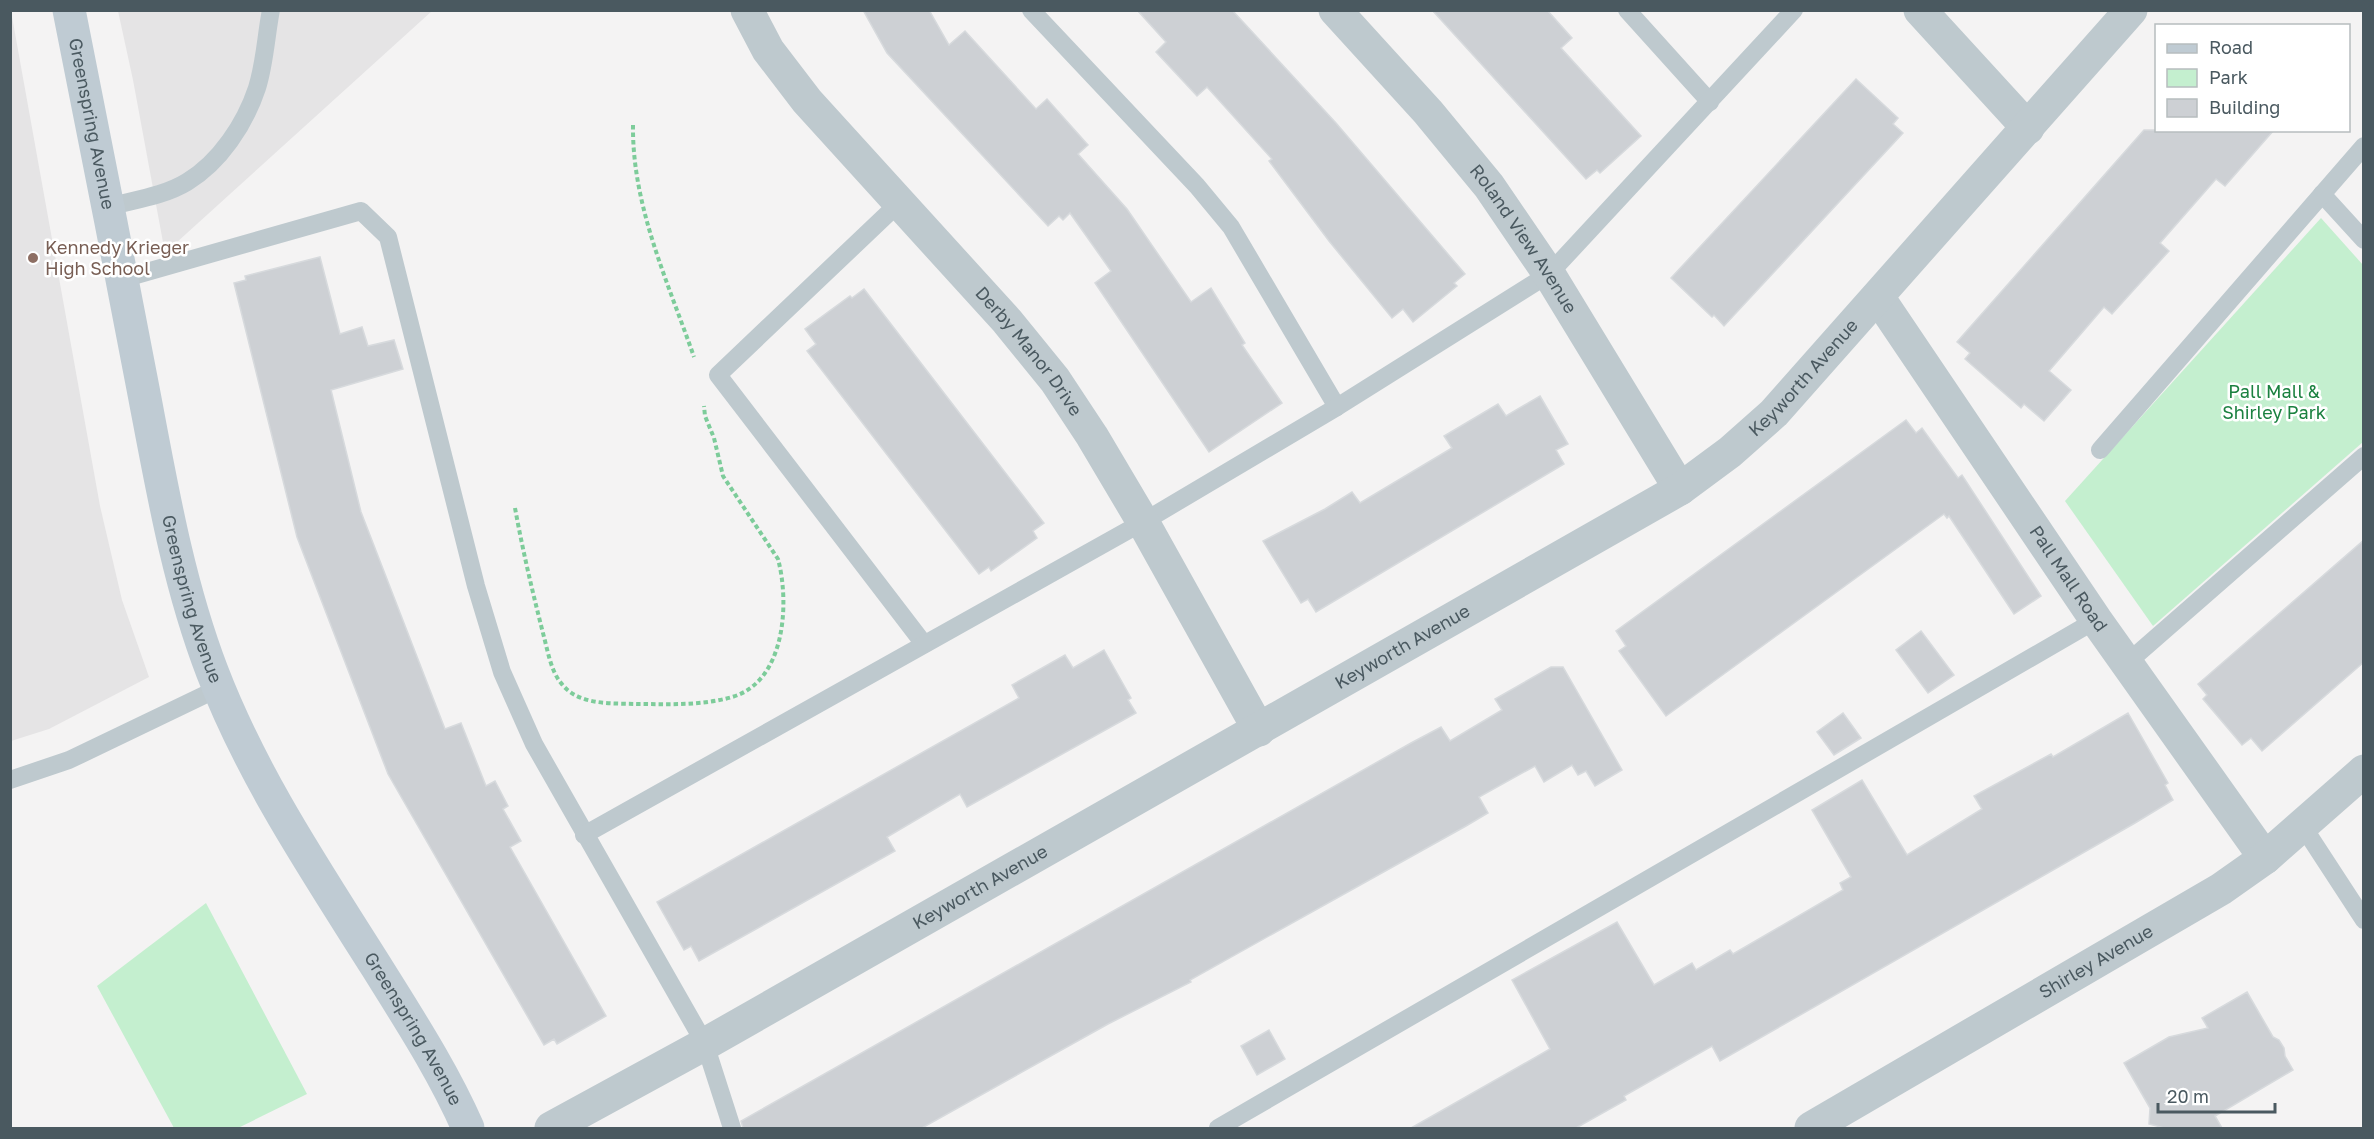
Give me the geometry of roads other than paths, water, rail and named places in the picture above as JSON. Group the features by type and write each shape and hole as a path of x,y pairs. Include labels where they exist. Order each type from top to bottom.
{"main road":[{"name":"Greenspring Avenue","path":"69,10 166,508 187,593 219,688 273,799 303,851 420,1036 457,1103 468,1128"}],"street":[{"name":"Derby Manor Drive","path":"747,10 768,50 807,101 1007,321 1055,380 1092,436 1143,522 1259,729"},
{"name":"Roland View Avenue","path":"1335,10 1428,112 1489,186 1549,274 1680,489"},
{"path":"1920,10 2028,128"},
{"name":"Keyworth Avenue","path":"551,1128 705,1044 1680,489 1730,452 1774,413 2131,10"},
{"name":"Pall Mall Road","path":"1878,297 2096,620 2265,858"},
{"name":"Shirley Avenue","path":"1812,1128 2221,889 2265,858 2364,771"}],"lane":[{"path":"108,207 163,192 186,183 207,168 229,143 257,87 270,10"},
{"path":"1032,10 1197,186 1231,227 1336,407"},
{"path":"1627,10 1710,102"},
{"path":"584,835 1143,522 1336,407 1549,274 1794,10"},
{"path":"2100,450 2364,146"},
{"path":"2322,194 2364,240"},
{"path":"900,202 718,375 924,644"},
{"path":"122,279 361,211 388,237 476,586 502,672 534,744 705,1044 732,1128"},
{"path":"2127,663 2364,456"},
{"path":"1218,1128 2096,620"},
{"path":"10,780 69,760 219,688"},
{"path":"2302,825 2364,920"}],"place":[{"name":"Kennedy Krieger High School","path":"33,258"}],"park label":[{"name":"Pall Mall & Shirley Park","path":"2274,402"}]}
